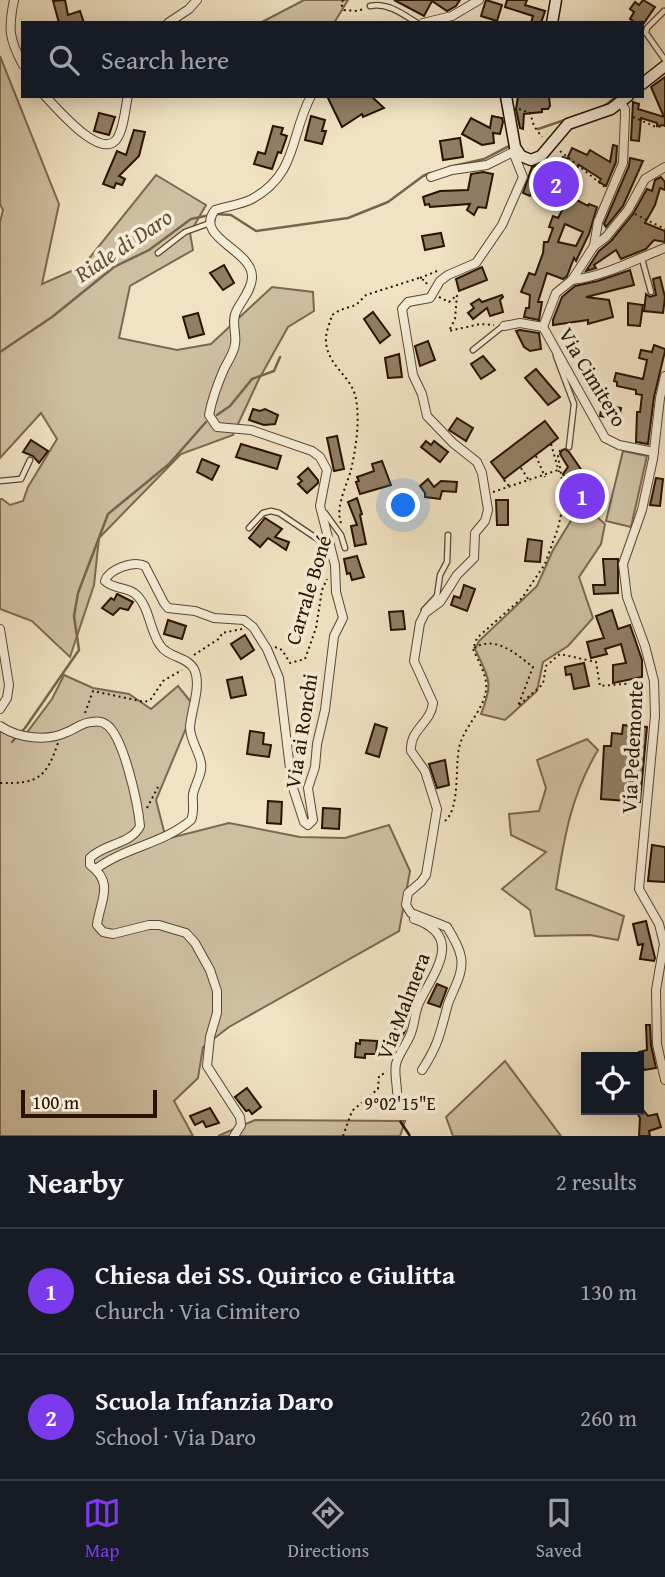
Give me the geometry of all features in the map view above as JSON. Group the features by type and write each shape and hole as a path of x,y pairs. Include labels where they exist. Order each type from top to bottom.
{"street":[{"path":"14,0 9,29 12,44 21,61"},
{"path":"171,21 197,0"},
{"path":"431,21 452,16 479,0"},
{"path":"552,21 556,0"},
{"path":"644,83 665,66"},
{"path":"47,98 89,138 103,145 110,144 117,137 127,98"},
{"path":"211,218 254,197 282,172 293,151 310,98"},
{"path":"408,910 405,902 408,893 426,875 436,806 425,771 410,747 412,736 433,707 431,696 414,661 420,623 424,615 440,602 453,581 473,561 475,533 487,516 487,494 479,465 427,416 424,399 412,375 402,309 408,302 430,298 440,281 476,263 502,225 523,177 515,157 516,147 506,98"},
{"path":"516,147 525,159 535,159 541,156 568,124 602,113 624,99 623,163 598,222 594,246"},
{"path":"431,177 452,170 486,165 516,147"},
{"path":"504,326 520,323 543,327 556,293 572,280 594,246 606,237 628,210 645,179 665,167"},
{"name":"Via ai Ronchi","path":"211,218 218,237 246,260 252,278 234,316 235,344 212,402 210,417 218,427 251,430 316,453 324,461 327,476 320,506 332,549 336,592 343,618 334,636 325,710 315,767 308,788 313,818 308,825 303,821 292,785 279,678 267,649 253,627"},
{"path":"572,280 620,268 665,248"},
{"name":"Via Cimitero","path":"543,327 605,438 613,443 654,452"},
{"name":"Via Pedemonte","path":"665,376 642,510 623,564 627,597 645,646 654,681 655,716 639,888 659,924 664,944 656,990 657,1044 665,1080"},
{"path":"96,869 122,852 147,846 182,827 193,817 193,795 201,766 190,730 196,677 190,664 162,648 141,602 134,593 106,583 107,575 134,564 142,564 169,608 190,610 214,618 242,619 253,627"},
{"path":"0,629 9,685 7,698 0,709"},
{"path":"0,726 30,737 45,737 64,734 86,723 101,722 115,734 140,822 139,830 135,834 92,855 89,861 102,876 105,887 97,923 100,930 113,934 153,925 183,932 195,943 210,970 218,998 207,1066 240,1117 241,1125 234,1136"},
{"name":"Via Malmera","path":"397,1092 395,1065 413,1029 418,1005 432,982 443,955 439,936 433,928 410,918 408,910 447,926 461,957 457,986 449,1002 442,1032 433,1054 422,1070"}],"lane":[{"path":"370,6 383,5 412,21"},
{"path":"664,11 646,33 665,60"},
{"path":"158,253 185,232 211,218"},
{"path":"641,257 651,292"},
{"path":"473,350 504,326"},
{"path":"551,339 574,404 569,447"},
{"path":"0,481 21,479 30,460"},
{"path":"320,506 341,536 345,548"},
{"path":"249,528 263,513 275,512 318,537 332,549"},
{"path":"424,615 424,611 437,596 440,575 446,566 448,535"}],"path":[{"path":"342,0 341,4 348,11 370,6"},
{"path":"524,110 530,113 534,126 541,135"},
{"path":"625,115 656,127 665,126"},
{"path":"553,146 610,190"},
{"path":"628,210 665,229"},
{"path":"419,278 431,273"},
{"path":"419,278 426,281 425,291"},
{"name":"Carrale Boné","path":"341,536 344,530 339,513 351,469 357,431 356,397 349,382 330,360 325,340 332,315 356,305 366,295 419,278"},
{"path":"438,296 449,302 457,295 455,319 449,331 480,324 504,326"},
{"path":"435,827 452,814 460,745 486,690 484,675 473,649 477,638 522,598 545,564 564,508 565,496 558,452 569,435"},
{"path":"487,494 559,471 551,444"},
{"path":"536,456 545,476"},
{"path":"521,468 529,481"},
{"path":"504,480 509,487"},
{"name":"Carrale Boné","path":"274,646 282,650 290,663 304,659 316,628 324,583 335,565"},
{"name":"Carrale Boné","path":"86,723 85,709 93,691 145,702 151,699 163,681 190,664 197,652 220,638 222,633 253,627"},
{"path":"473,649 483,643 492,642 533,667 518,706 543,684 546,666 560,654 596,662 600,686 654,681"},
{"path":"0,783 29,782 49,768 59,740"},
{"path":"146,812 150,797 158,787"},
{"path":"343,1136 352,1111 378,1089 379,1076 392,1070 395,1065"}],"shaded area":[{"path":"304,0 348,0 335,21 264,21"},
{"path":"0,56 59,204 42,284 83,266 156,175 206,205 190,233 193,250 130,286 119,338 177,350 211,344 272,287 313,292 314,311 288,327 258,381 233,435 181,454 99,538 94,585 70,657 32,621 0,609 0,499 10,505 23,501 28,487 57,439 41,413 0,458 0,222 3,210 0,204"},
{"path":"623,451 647,456 631,527 606,521"},
{"path":"596,516 605,524 601,544 579,577 593,618 568,646 543,662 537,691 505,720 481,714 489,687 475,649 479,641 537,586 553,550 572,519"},
{"path":"64,675 93,688 129,694 151,709 178,686 195,707 156,800 166,839 229,823 300,837 345,838 389,825 410,871 399,931 229,1027 203,1047 198,1078 174,1101 193,1136 0,1136 0,730 22,739 52,699"},
{"path":"587,739 598,750 575,800 556,889 624,916 618,940 590,935 535,936 530,910 502,889 546,852 511,835 509,814 539,811 546,788 537,760"},
{"path":"505,1061 561,1136 453,1136 446,1117"},
{"path":"255,1120 405,1121 400,1136 218,1136"}],"building":[{"path":"65,0 68,15 80,11 83,21 58,21 53,1"},
{"path":"394,0 460,0 447,11 432,1 424,16"},
{"path":"486,0 502,5 497,21 481,16"},
{"path":"507,0 527,0 525,5 545,11 542,21 532,21 533,16 505,7"},
{"path":"643,0 655,7 644,23 630,19 634,12 630,9 635,2 639,5"},
{"path":"665,77 665,125 657,126 657,123 641,118 639,141 631,140 633,102 639,104 638,109 664,117 651,87"},
{"path":"328,98 373,98 384,108 363,117 362,114 342,127"},
{"path":"518,98 549,98 548,109 524,114 523,129 520,128 516,109"},
{"path":"99,113 115,117 109,135 94,131"},
{"path":"311,116 325,120 322,131 326,131 322,144 305,140"},
{"path":"492,116 502,118 503,122 500,134 493,133 494,143 482,145 462,134 471,118 490,128"},
{"path":"273,126 283,128 281,134 287,136 272,169 254,164 258,152 265,154"},
{"path":"134,130 145,132 139,156 119,176 125,179 122,185 116,183 114,188 103,184 117,151 126,155"},
{"path":"460,138 463,157 443,160 440,141"},
{"path":"613,145 617,146 616,162 606,186 599,182 601,179 579,165 563,192 537,180 530,196 523,193 532,167 543,164 555,170 563,157 567,159 572,148 587,155 590,150 610,162"},
{"path":"630,158 643,161 623,206 606,227 604,224"},
{"path":"471,174 493,174 486,208 478,207 474,215 467,210 470,204 430,207 429,204 425,205 423,197 440,191 468,190"},
{"path":"661,177 665,182 665,190 660,188 655,205 645,223 665,231 665,242 654,240 646,249 621,259 616,250 594,265 596,268 586,271 599,251 633,214 647,189 652,191 655,180"},
{"path":"567,195 588,206 597,207 589,234 576,261 574,258 567,276 563,279 547,273 538,302 542,302 539,320 524,317 526,308 529,308 530,295 521,292 529,273 535,275 544,242 548,242 553,228 549,227 553,216 558,218 566,203 563,202","holes":["565,224 583,232 576,246 558,242"]},
{"path":"441,233 444,246 425,250 422,236"},
{"path":"224,265 234,283 223,290 210,273"},
{"path":"482,267 487,280 459,291 456,279"},
{"path":"630,270 634,285 586,297 609,300 613,317 588,324 588,320 553,325 562,297 575,286"},
{"path":"660,277 665,297 663,313 644,311 646,294 650,297 656,295 653,279"},
{"path":"502,295 500,300 503,312 490,316 487,308 473,319 468,313 474,308 471,304 479,299 482,302"},
{"path":"628,303 643,305 640,326 628,325"},
{"path":"373,312 390,335 380,343 364,319"},
{"path":"198,313 204,334 189,338 183,317"},
{"path":"516,331 539,333 541,349 530,351 524,347"},
{"path":"428,341 435,360 420,366 415,346"},
{"path":"654,345 665,351 654,397 648,444 636,442 637,412 640,412 642,395 636,394 636,390 617,386 614,381 616,373 643,379 647,360 639,358 641,350 652,352"},
{"path":"399,354 402,377 388,378 385,358"},
{"path":"483,356 495,370 481,379 471,364"},
{"path":"536,369 560,397 548,405 525,378"},
{"path":"602,404 621,408 619,420 600,416"},
{"path":"253,409 265,409 278,415 275,424 264,425 249,420"},
{"path":"457,418 473,428 466,441 449,430"},
{"path":"545,421 558,438 504,479 491,462"},
{"path":"337,436 344,469 334,471 327,438"},
{"path":"31,440 48,451 39,463 33,456 23,452"},
{"path":"426,441 431,445 434,441 448,452 440,462 421,447"},
{"path":"241,444 281,456 277,469 236,457"},
{"path":"565,449 587,478 594,479 592,506 588,506 588,512 578,512 578,505 574,504 576,477 568,482 563,474 568,467 560,454"},
{"path":"202,459 219,466 212,480 197,472"},
{"path":"382,461 391,485 360,494 357,477 374,471 372,464"},
{"path":"308,468 318,483 307,493 298,484 302,481 298,477"},
{"path":"656,478 663,479 660,506 650,505"},
{"path":"428,479 434,487 441,481 457,482 456,492 442,491 440,499 425,497 420,486"},
{"path":"357,498 366,544 355,546 351,526 357,525 348,502"},
{"path":"496,500 508,500 508,525 497,525"},
{"path":"265,518 282,529 275,537 289,542 286,550 268,538 260,547 249,538"},
{"path":"528,539 542,541 540,562 525,561"},
{"path":"357,556 364,577 352,580 350,573 347,574 344,559"},
{"path":"603,559 618,559 618,593 594,594 593,585 605,585"},
{"path":"464,585 475,589 467,611 451,605 454,596 460,598"},
{"path":"117,594 133,602 128,610 120,608 113,615 102,608 111,598 114,600"},
{"path":"612,610 618,629 630,625 642,660 642,677 613,683 613,665 626,663 621,644 605,649 607,654 591,658 587,642 604,638 596,616"},
{"path":"403,611 405,629 391,630 389,612"},
{"path":"168,620 186,626 182,639 164,634"},
{"path":"245,635 254,650 241,659 231,644"},
{"path":"584,663 589,686 574,689 571,674 566,675 565,667"},
{"path":"242,677 246,695 231,698 227,680"},
{"path":"375,724 387,728 379,757 366,753"},
{"path":"623,725 647,727 640,802 601,799 604,746 611,746 612,733 622,734"},
{"path":"250,731 264,733 263,744 271,745 269,757 247,754"},
{"path":"445,760 449,785 437,788 429,764"},
{"path":"268,801 282,802 281,824 267,823"},
{"path":"323,808 340,809 339,829 322,828"},
{"path":"652,845 665,847 665,882 648,881"},
{"path":"646,921 654,961 640,959 643,944 638,945 633,924"},
{"path":"437,984 447,988 440,1007 428,1003"},
{"path":"407,1011 405,1031 398,1044 395,1044 395,1012"},
{"path":"646,1025 650,1025 656,1068 644,1070 644,1052 639,1052 647,1050"},
{"path":"360,1040 377,1041 376,1054 365,1054 365,1058 355,1057 356,1043 360,1044"},
{"path":"247,1088 261,1107 252,1114 249,1110 246,1111 235,1097"},
{"path":"210,1108 219,1123 206,1127 203,1121 195,1125 190,1116"},
{"path":"644,1111 648,1116 657,1114 661,1127 649,1131 650,1136 639,1136 638,1115 644,1115"}],"waterway":[{"name":"Riale di Daro","path":"538,129 603,107 614,98"},
{"name":"Riale di Daro","path":"449,167 484,159 511,145"},
{"name":"Riale di Daro","path":"216,214 231,215 256,231 348,218 388,202 430,173"},
{"name":"Riale di Daro","path":"0,352 52,317 114,267 149,250 191,219 210,215"},
{"path":"217,415 230,406 252,379 274,371 280,357"},
{"path":"12,742 25,728 79,650 74,616 78,593 108,514 169,464 206,422"}],"place":[{"name":"Scuola Infanzia Daro","path":"556,184"},
{"name":"Chiesa dei SS. Quirico e Giulitta","path":"582,496"}]}
